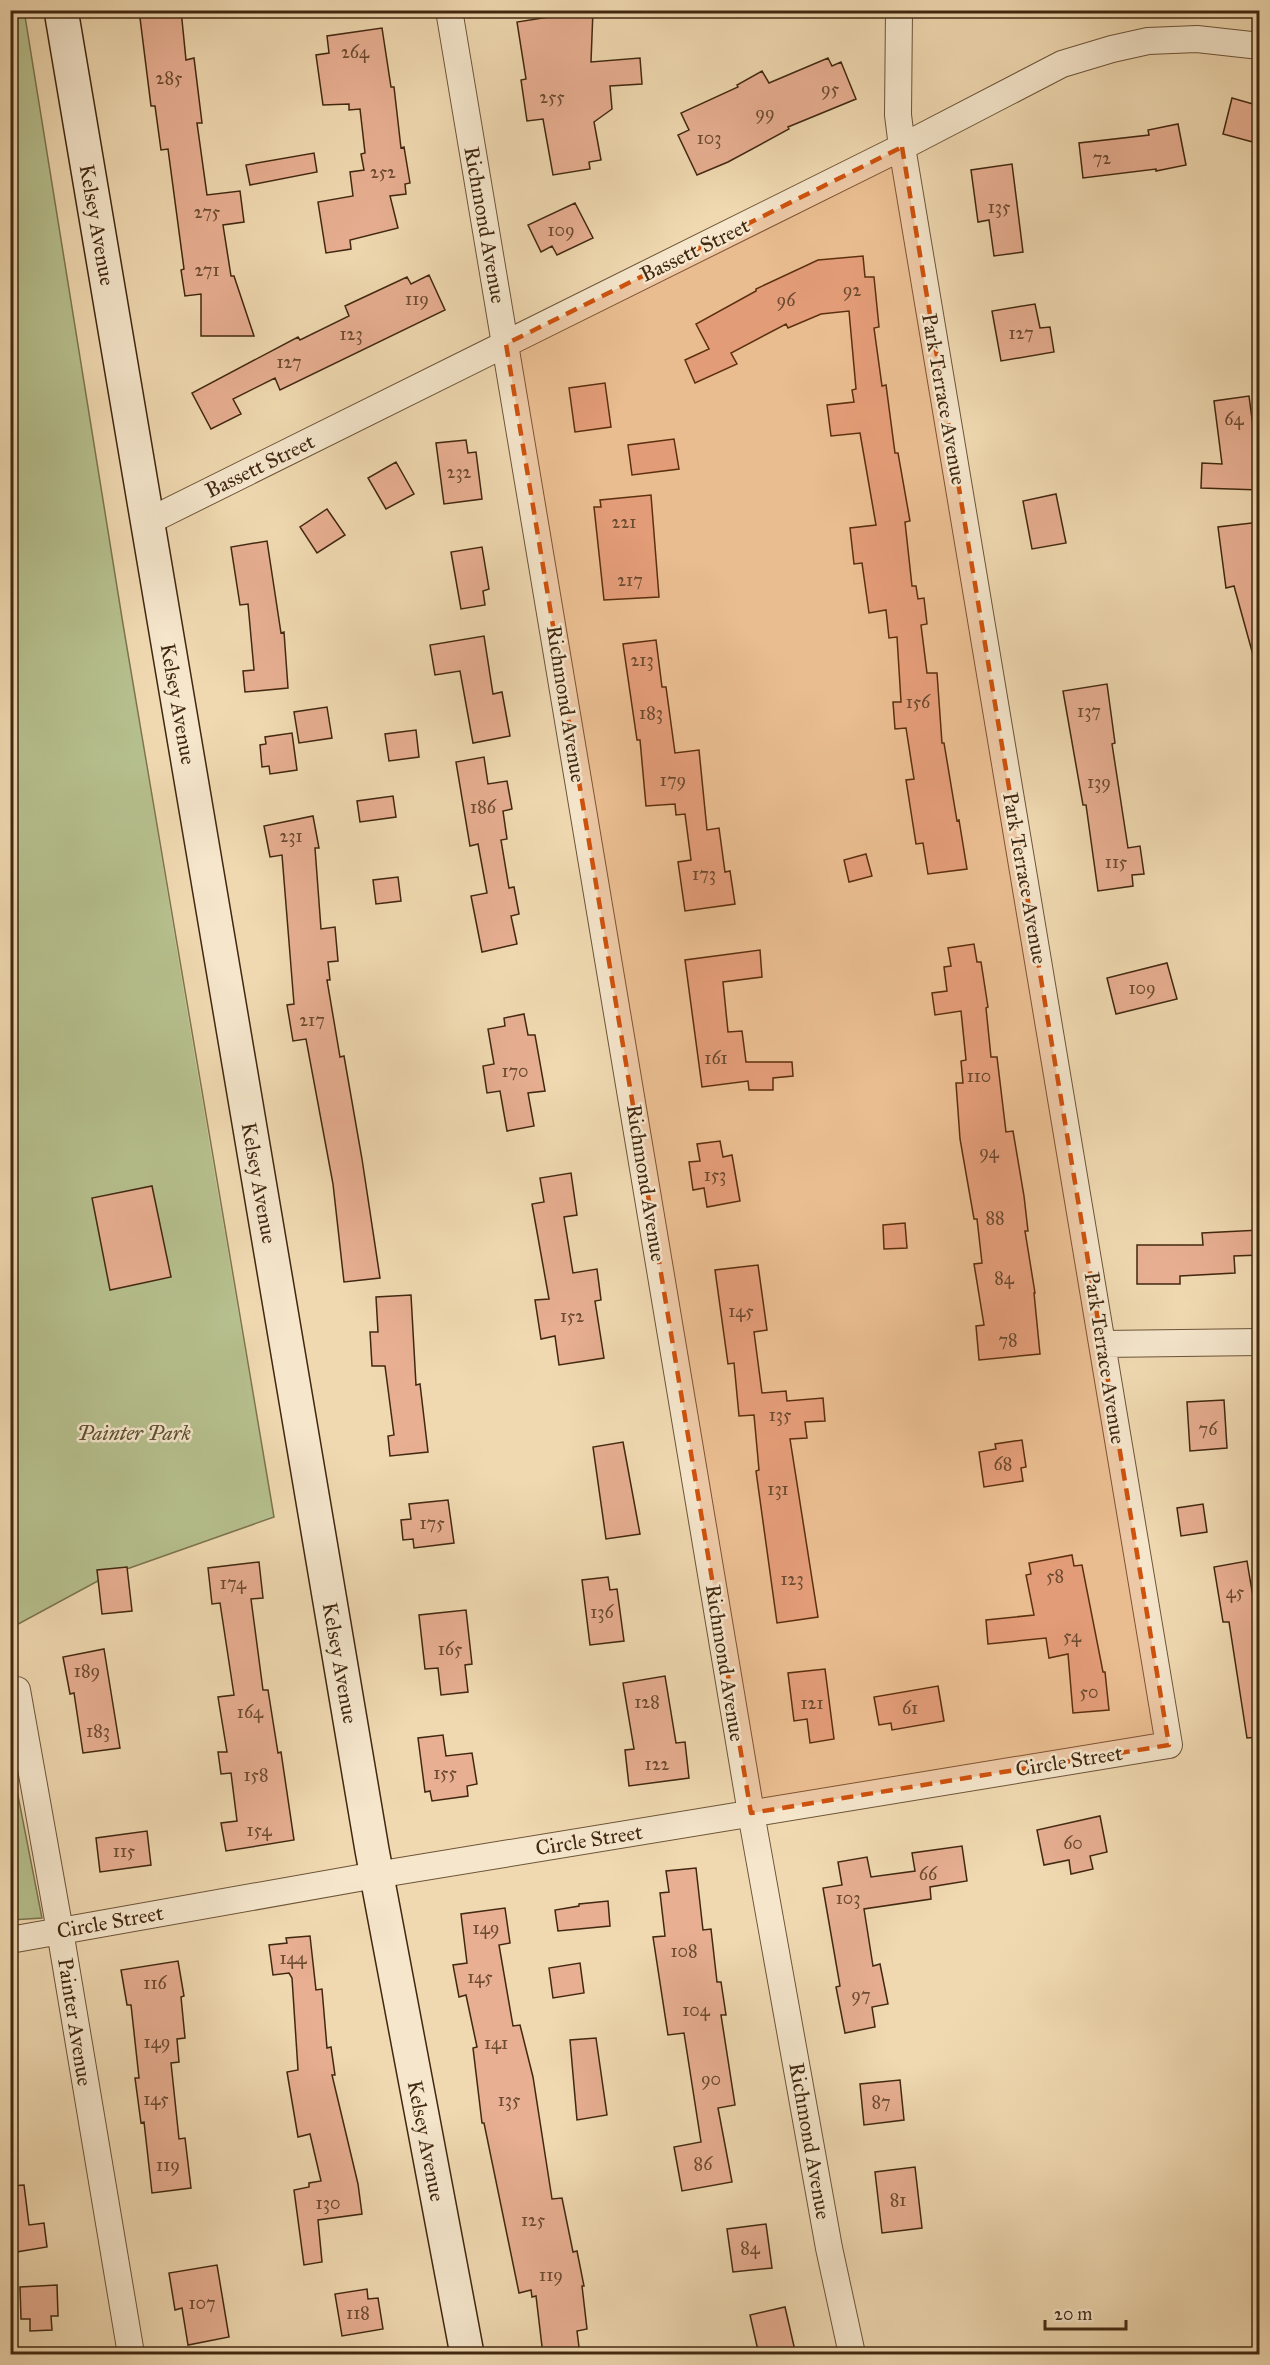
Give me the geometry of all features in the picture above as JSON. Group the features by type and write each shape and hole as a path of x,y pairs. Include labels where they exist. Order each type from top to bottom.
{"street":[{"name":"Kelsey Avenue","path":"61,10 376,1875 467,2355"},
{"name":"Richmond Avenue","path":"449,10 751,1813 829,2248 852,2355"},
{"name":"Park Terrace Avenue","path":"899,10 898,114 902,147 1169,1745"},
{"name":"Bassett Street","path":"147,522 902,147 1062,64 1148,41 1197,39 1260,46"},
{"path":"1103,1344 1260,1342"},
{"name":"Painter Avenue","path":"17,1690 131,2355"},
{"name":"Circle Street","path":"10,1940 376,1875 1169,1745"}],"highlighted area":[{"path":"902,147 1103,1344 1169,1745 751,1813 506,344"}],"green space":[{"name":"Painter Park","path":"24,10 146,764 274,1517 107,1576 11,1628 10,11"},
{"path":"10,1755 42,1918 11,1920"}],"building":[{"path":"139,10 181,10 186,60 194,58 202,123 197,123 207,195 240,191 244,222 223,225 231,276 234,276 254,336 201,336 201,294 185,296 181,270 184,269 168,149 161,150 155,106 151,106"},
{"path":"593,10 591,62 640,58 642,84 610,86 612,109 594,122 601,160 589,162 590,169 553,175 543,119 527,121 521,80 526,79 517,22"},
{"path":"382,28 391,87 394,87 401,148 404,147 410,183 405,184 406,194 390,196 398,228 350,240 351,249 326,253 318,202 353,196 350,172 364,170 361,154 365,153 360,109 349,110 349,104 323,105 316,55 329,53 327,36"},
{"path":"828,58 832,66 841,62 856,99 788,127 789,129 728,162 697,175 678,135 689,130 681,113 738,87 737,85 762,71 769,83"},
{"path":"1232,98 1260,106 1260,144 1223,134"},
{"path":"1178,124 1186,165 1156,171 1156,169 1083,178 1079,143 1149,135 1148,130"},
{"path":"314,153 317,172 250,185 246,165"},
{"path":"1012,164 1023,252 994,256 989,220 978,222 971,170"},
{"path":"575,203 593,238 557,255 552,246 541,252 528,225"},
{"path":"863,256 865,277 874,277 879,327 874,328 882,386 886,385 895,453 898,453 910,521 905,522 912,586 916,586 918,599 924,598 927,624 921,625 927,673 937,673 942,743 944,743 967,869 928,874 923,843 916,844 906,780 914,779 906,728 895,729 893,702 901,702 897,637 889,638 886,610 869,613 862,563 854,564 850,528 876,525 860,433 831,436 827,405 854,402 852,390 856,389 849,311 821,314 788,328 786,324 731,353 737,364 695,383 685,360 709,349 696,324 756,289 818,260"},
{"path":"429,275 445,310 280,390 275,378 233,399 241,414 211,429 192,393 298,337 300,340 349,316 345,306 407,277 411,284"},
{"path":"1035,304 1040,328 1050,327 1054,352 1001,361 992,311"},
{"path":"605,383 611,427 575,432 569,388"},
{"path":"1249,396 1258,465 1260,465 1260,490 1201,488 1202,463 1222,464 1214,401"},
{"path":"674,439 679,469 632,475 628,445"},
{"path":"466,440 468,453 476,452 482,499 444,504 436,443"},
{"path":"396,462 414,494 386,509 368,478"},
{"path":"1056,494 1066,543 1032,549 1023,501"},
{"path":"651,495 659,597 604,600 594,507 601,507 600,500"},
{"path":"327,509 345,535 317,553 300,527"},
{"path":"1260,522 1260,654 1253,655 1234,586 1226,588 1218,527"},
{"path":"267,541 281,633 284,632 288,688 245,692 243,671 254,670 248,604 240,605 231,547"},
{"path":"482,547 489,589 483,591 485,605 461,609 451,552"},
{"path":"484,636 493,694 502,692 510,736 473,743 460,671 435,675 430,645"},
{"path":"656,640 662,687 666,687 675,753 699,750 707,830 719,828 725,872 730,871 735,904 685,911 678,862 691,860 685,814 676,815 675,804 646,806 640,740 637,740 623,644"},
{"path":"1107,684 1115,743 1112,744 1128,848 1140,846 1144,874 1132,875 1133,886 1098,891 1086,805 1083,805 1063,691"},
{"path":"327,707 332,738 299,743 294,712"},
{"path":"416,730 419,757 389,761 385,734"},
{"path":"292,733 297,770 270,774 269,766 262,767 260,745 266,744 265,737"},
{"path":"484,757 488,784 507,781 512,809 503,811 507,839 501,840 509,888 514,887 519,914 511,916 517,944 482,952 471,896 487,893 478,844 470,846 456,762"},
{"path":"393,796 396,817 360,822 357,801"},
{"path":"313,816 319,848 315,848 321,929 335,927 338,961 328,962 330,980 327,980 340,1057 344,1056 380,1278 344,1282 333,1184 306,1039 293,1041 287,1005 294,1004 282,855 270,857 264,826"},
{"path":"866,854 872,876 849,882 844,860"},
{"path":"398,877 401,901 376,904 373,880"},
{"path":"974,944 977,962 981,962 988,1007 986,1008 991,1057 997,1057 1006,1132 1013,1131 1024,1196 1028,1231 1025,1231 1035,1293 1040,1354 979,1360 976,1326 984,1325 974,1264 982,1263 977,1219 974,1219 960,1139 956,1083 963,1083 961,1061 966,1060 961,1011 935,1015 932,993 947,991 944,967 951,966 948,948"},
{"path":"760,950 762,977 723,982 728,1032 742,1031 746,1062 792,1062 793,1076 773,1078 773,1090 749,1090 748,1081 702,1087 685,960"},
{"path":"1167,963 1177,999 1116,1014 1107,978"},
{"path":"524,1014 528,1035 535,1035 545,1091 528,1093 534,1126 507,1131 500,1091 487,1093 483,1066 494,1064 488,1029 505,1026 504,1018"},
{"path":"720,1141 723,1157 732,1155 740,1201 707,1207 704,1188 693,1190 689,1162 700,1161 697,1144"},
{"path":"571,1173 577,1215 564,1217 573,1273 597,1269 601,1300 595,1301 604,1358 559,1365 555,1336 541,1339 535,1300 549,1299 532,1204 544,1202 540,1178"},
{"path":"152,1186 171,1277 110,1290 92,1198"},
{"path":"905,1223 907,1248 884,1249 883,1225"},
{"path":"1260,1230 1260,1255 1234,1256 1235,1273 1180,1276 1180,1284 1137,1284 1137,1245 1203,1245 1202,1233"},
{"path":"758,1265 767,1330 754,1332 762,1393 786,1391 787,1401 823,1398 825,1421 805,1422 807,1438 790,1439 818,1617 777,1623 756,1471 759,1470 754,1415 739,1416 734,1363 728,1364 715,1270"},
{"path":"411,1295 416,1385 420,1384 428,1452 390,1456 388,1436 394,1435 385,1366 372,1366 370,1332 378,1332 376,1297"},
{"path":"1224,1400 1227,1448 1190,1451 1187,1402"},
{"path":"1022,1440 1026,1467 1021,1468 1023,1481 984,1487 979,1452 996,1449 995,1444"},
{"path":"623,1442 640,1534 606,1539 593,1447"},
{"path":"448,1500 454,1543 414,1548 413,1539 403,1540 401,1520 411,1519 409,1504"},
{"path":"1203,1504 1207,1532 1181,1536 1177,1508"},
{"path":"1072,1555 1074,1566 1082,1565 1103,1672 1105,1672 1109,1710 1073,1713 1068,1654 1049,1658 1046,1638 988,1644 986,1620 1034,1615 1026,1575 1031,1574 1029,1563"},
{"path":"1247,1561 1260,1639 1260,1737 1247,1738 1229,1622 1223,1622 1214,1567"},
{"path":"259,1562 263,1598 251,1599 263,1690 268,1690 278,1753 281,1752 294,1840 226,1851 221,1823 237,1821 231,1773 221,1774 218,1752 227,1752 218,1697 234,1695 220,1603 212,1604 208,1568"},
{"path":"127,1567 132,1611 102,1614 97,1570"},
{"path":"608,1577 610,1590 617,1589 624,1641 590,1645 582,1580"},
{"path":"466,1610 472,1664 465,1665 468,1692 441,1695 438,1668 425,1669 419,1615"},
{"path":"104,1649 120,1748 83,1753 74,1693 70,1694 63,1657"},
{"path":"825,1669 834,1739 810,1743 807,1719 794,1721 788,1673"},
{"path":"665,1676 676,1743 685,1742 689,1778 629,1786 625,1750 634,1749 623,1683"},
{"path":"938,1686 944,1721 892,1730 891,1723 879,1725 874,1697"},
{"path":"443,1735 446,1756 472,1753 477,1784 467,1786 468,1796 432,1801 430,1791 425,1792 418,1738"},
{"path":"1100,1816 1107,1852 1090,1856 1093,1869 1071,1874 1069,1860 1044,1865 1037,1830"},
{"path":"147,1831 151,1865 100,1872 96,1838"},
{"path":"962,1846 967,1881 930,1887 931,1899 864,1909 873,1966 880,1964 888,2004 872,2007 875,2027 845,2033 836,1987 840,1986 823,1888 842,1885 838,1862 867,1857 871,1877 915,1871 912,1853"},
{"path":"696,1868 703,1930 711,1929 717,1982 721,1982 726,2015 721,2015 735,2105 718,2108 732,2182 682,2191 674,2147 701,2142 684,2033 668,2035 653,1937 665,1936 660,1893 669,1892 666,1871"},
{"path":"608,1901 610,1926 558,1931 555,1910 579,1906 579,1904"},
{"path":"505,1908 510,1943 499,1945 513,2026 520,2025 533,2077 552,2199 562,2198 573,2252 577,2251 584,2286 582,2286 587,2329 577,2331 580,2355 543,2355 536,2296 532,2297 531,2290 519,2293 484,2123 482,2123 473,2048 477,2047 466,1995 459,1997 453,1965 467,1963 461,1914"},
{"path":"310,1936 316,1990 322,1989 327,2048 331,2047 335,2075 332,2075 358,2184 362,2214 318,2220 322,2262 304,2265 294,2190 309,2187 309,2183 321,2181 310,2134 298,2137 287,2072 298,2070 292,1978 289,1973 273,1975 269,1945 287,1943 286,1938"},
{"path":"178,1961 184,1996 181,1997 185,2038 177,2039 179,2062 171,2063 179,2139 185,2138 191,2188 152,2193 144,2122 141,2123 135,2078 139,2078 131,2005 127,2005 121,1970"},
{"path":"580,1963 584,1993 553,1998 549,1968"},
{"path":"596,2038 607,2115 577,2120 570,2040"},
{"path":"900,2080 904,2120 864,2125 860,2084"},
{"path":"915,2167 922,2228 882,2233 875,2172"},
{"path":"24,2185 29,2225 44,2223 47,2247 10,2253 10,2186"},
{"path":"766,2224 772,2268 733,2272 727,2229"},
{"path":"217,2265 229,2337 188,2345 182,2308 175,2310 169,2273"},
{"path":"57,2285 58,2316 51,2316 52,2330 30,2331 30,2319 21,2319 20,2287"},
{"path":"367,2289 368,2299 378,2298 383,2329 342,2336 335,2294"},
{"path":"785,2307 796,2355 759,2355 750,2315"}]}
